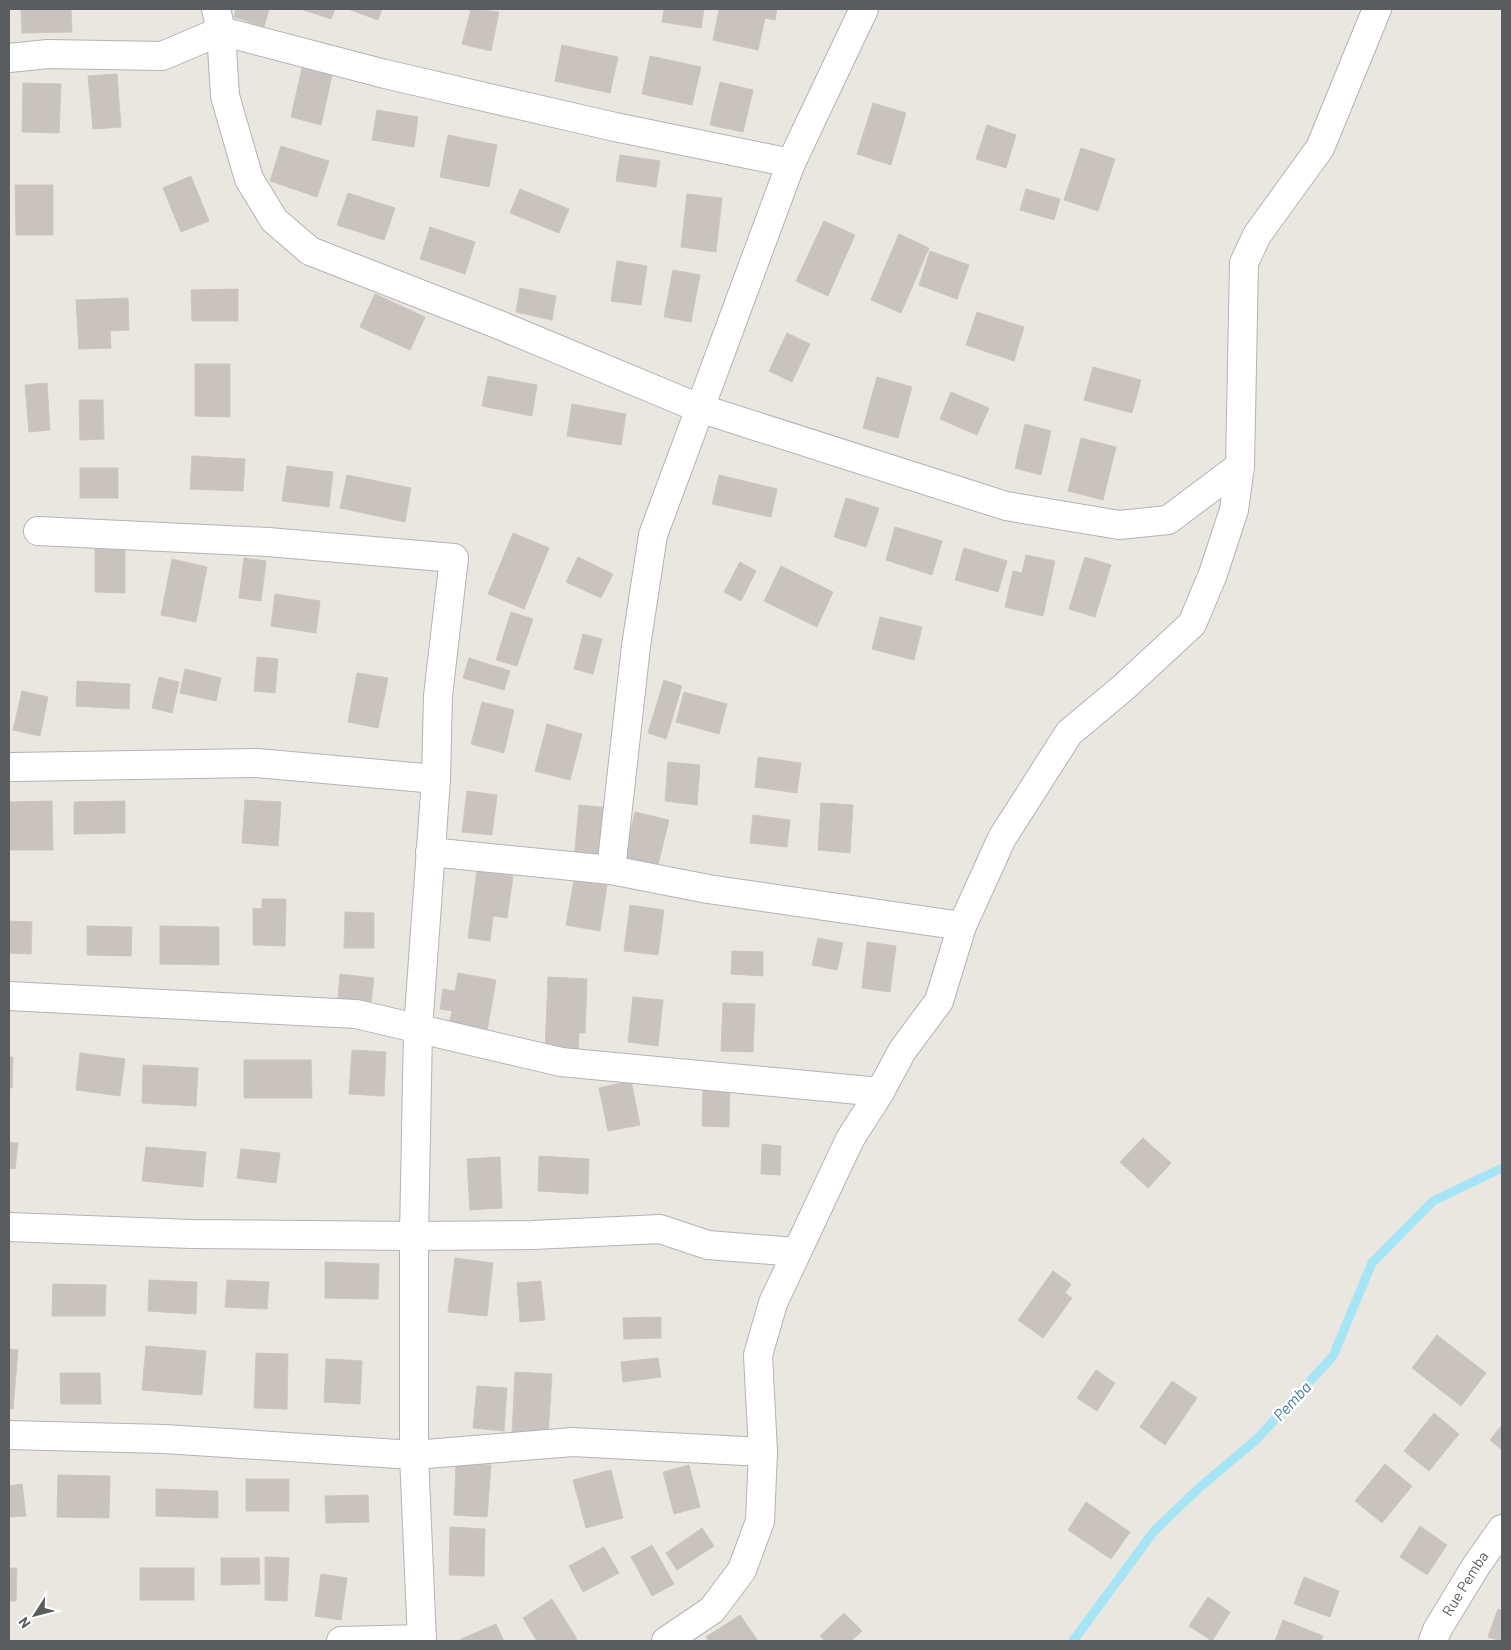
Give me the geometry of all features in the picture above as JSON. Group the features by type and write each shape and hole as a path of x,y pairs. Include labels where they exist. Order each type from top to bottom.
{"street":[{"path":"612,870 636,646 653,535 791,163 864,9"},
{"path":"666,1641 712,1610 742,1570 760,1521 764,1452 758,1356 773,1303 850,1139 880,1092 902,1051 939,1001 962,926 1002,838 1069,733 1124,687 1192,624 1213,574 1234,510 1240,466 1244,262 1257,235 1320,148 1377,9"},
{"path":"218,20 385,74 596,123 791,163"},
{"path":"9,58 48,54 162,56 218,20"},
{"path":"218,20 225,96 250,179 274,220 310,251 497,324 699,408 1006,506 1119,525 1168,520 1240,466"},
{"path":"38,531 268,542 454,558 438,696 436,779 418,1029 414,1236 414,1455 422,1640 340,1641"},
{"path":"13,767 258,763 436,779"},
{"path":"430,852 612,870 708,890 962,926"},
{"path":"9,996 356,1014 561,1062 880,1092"},
{"path":"9,1227 191,1234 414,1236 533,1235 660,1229 708,1246 796,1252"},
{"path":"9,1435 164,1439 414,1455 574,1442 764,1452"},
{"name":"Rue Pemba","path":"1433,1641 1437,1630 1476,1566 1502,1529"}],"building":[{"path":"21,9 71,9 72,32 22,33"},
{"path":"236,9 269,9 264,27 234,17"},
{"path":"301,9 335,9 331,19"},
{"path":"348,9 382,9 378,20"},
{"path":"471,9 499,12 491,51 462,44"},
{"path":"664,9 704,9 701,28 662,22"},
{"path":"719,9 777,9 775,20 765,18 758,50 713,40"},
{"path":"562,45 618,57 610,93 555,81"},
{"path":"650,56 701,67 692,105 642,94"},
{"path":"302,68 332,75 321,125 291,117"},
{"path":"117,74 121,127 93,129 88,76"},
{"path":"720,82 753,90 743,132 710,125"},
{"path":"23,83 61,84 59,133 22,132"},
{"path":"873,103 906,113 891,165 857,154"},
{"path":"377,110 418,117 414,147 372,140"},
{"path":"987,125 1016,135 1006,168 976,159"},
{"path":"448,135 497,145 489,187 440,177"},
{"path":"281,146 329,161 317,197 270,181"},
{"path":"1081,148 1115,159 1098,211 1064,200"},
{"path":"620,155 660,161 656,187 616,181"},
{"path":"191,176 209,221 181,232 163,188"},
{"path":"15,185 53,185 53,235 16,235"},
{"path":"520,189 569,209 559,233 510,213"},
{"path":"1026,189 1060,199 1054,220 1020,210"},
{"path":"348,193 395,208 384,240 337,225"},
{"path":"687,194 722,198 716,252 681,247"},
{"path":"824,221 855,235 828,296 796,281"},
{"path":"430,227 475,242 465,274 420,259"},
{"path":"899,234 929,248 901,313 871,300"},
{"path":"930,251 969,265 957,299 919,285"},
{"path":"617,261 647,266 641,305 611,301"},
{"path":"673,270 700,275 691,322 664,317"},
{"path":"520,288 556,296 552,320 516,312"},
{"path":"238,289 238,321 192,321 191,290"},
{"path":"375,294 425,317 410,350 360,327"},
{"path":"128,298 129,330 110,331 111,348 79,349 76,300"},
{"path":"977,312 1024,327 1014,361 966,345"},
{"path":"787,333 810,344 792,382 769,371"},
{"path":"195,364 230,364 230,417 195,416"},
{"path":"1093,367 1141,380 1132,413 1084,400"},
{"path":"488,376 537,385 532,416 482,406"},
{"path":"877,377 912,387 898,438 863,428"},
{"path":"47,383 50,430 29,432 25,385"},
{"path":"951,392 989,408 977,435 940,419"},
{"path":"79,400 103,400 104,439 80,440"},
{"path":"572,404 626,414 621,445 567,436"},
{"path":"1025,424 1051,431 1041,475 1015,468"},
{"path":"1081,438 1116,447 1103,500 1068,491"},
{"path":"192,456 245,459 243,491 190,489"},
{"path":"287,466 333,472 329,507 282,501"},
{"path":"80,468 118,468 118,498 80,498"},
{"path":"347,475 411,488 405,522 340,508"},
{"path":"719,475 777,489 771,517 712,504"},
{"path":"846,498 879,508 866,547 834,537"},
{"path":"895,527 942,541 932,575 886,560"},
{"path":"513,533 549,548 524,609 488,594"},
{"path":"964,548 1007,561 998,592 955,580"},
{"path":"95,549 125,550 125,593 95,592"},
{"path":"1026,555 1055,561 1043,616 1005,607 1013,571 1022,573"},
{"path":"578,557 613,574 601,598 566,582"},
{"path":"1085,557 1111,565 1095,617 1069,609"},
{"path":"244,558 266,561 261,601 239,598"},
{"path":"172,559 207,567 196,622 161,615"},
{"path":"740,562 756,571 741,601 724,592"},
{"path":"781,566 833,592 817,627 764,601"},
{"path":"275,594 320,601 316,633 271,626"},
{"path":"511,612 533,619 517,666 496,660"},
{"path":"880,617 922,627 914,660 872,649"},
{"path":"583,634 602,639 593,674 574,669"},
{"path":"257,657 278,659 275,693 254,691"},
{"path":"469,658 510,671 504,690 463,678"},
{"path":"185,669 221,678 216,701 180,693"},
{"path":"357,673 388,678 378,728 348,722"},
{"path":"159,677 179,682 172,713 152,708"},
{"path":"664,680 682,686 666,739 648,733"},
{"path":"77,681 130,684 129,709 76,706"},
{"path":"22,691 48,697 40,736 13,730"},
{"path":"684,692 727,704 719,734 676,722"},
{"path":"482,702 514,710 504,753 471,744"},
{"path":"547,724 582,734 570,780 535,771"},
{"path":"758,757 801,763 797,793 755,787"},
{"path":"668,762 700,765 697,805 665,801"},
{"path":"467,791 497,795 492,835 462,832"},
{"path":"245,800 281,802 278,846 242,843"},
{"path":"52,801 53,850 9,850 9,802"},
{"path":"125,801 125,833 74,834 74,802"},
{"path":"821,803 853,805 850,853 818,850"},
{"path":"579,805 609,808 604,862 574,860"},
{"path":"635,812 669,820 656,873 623,865"},
{"path":"753,815 790,820 787,847 750,843"},
{"path":"477,871 513,876 507,918 493,916 490,941 468,938"},
{"path":"574,880 607,885 600,931 566,925"},
{"path":"262,899 286,899 285,946 253,945 253,908 262,909"},
{"path":"630,905 664,910 658,955 624,951"},
{"path":"345,912 374,913 374,948 344,948"},
{"path":"9,921 32,922 31,954 9,953"},
{"path":"87,926 132,927 131,956 87,955"},
{"path":"160,926 219,927 219,965 160,964"},
{"path":"818,938 843,943 837,970 812,965"},
{"path":"867,942 896,946 890,992 862,988"},
{"path":"732,951 763,952 763,976 731,974"},
{"path":"458,973 496,980 486,1037 448,1030 452,1011 440,1009 443,989 455,991"},
{"path":"340,974 374,978 371,1002 338,998"},
{"path":"548,977 587,979 585,1033 579,1033 578,1054 545,1052"},
{"path":"633,997 663,1000 658,1046 628,1042"},
{"path":"723,1003 755,1004 753,1052 721,1051"},
{"path":"352,1050 386,1052 384,1096 349,1094"},
{"path":"80,1053 125,1059 120,1096 76,1090"},
{"path":"9,1057 13,1057 12,1088 9,1088"},
{"path":"244,1060 311,1060 312,1098 244,1098"},
{"path":"143,1065 198,1068 196,1106 142,1103"},
{"path":"631,1081 640,1125 608,1131 599,1088"},
{"path":"703,1084 730,1085 729,1127 702,1126"},
{"path":"1143,1138 1171,1163 1148,1188 1120,1162"},
{"path":"9,1142 18,1143 15,1169 9,1168"},
{"path":"762,1144 781,1146 780,1175 761,1174"},
{"path":"146,1147 206,1152 203,1187 142,1181"},
{"path":"241,1149 280,1153 276,1183 237,1178"},
{"path":"539,1156 589,1159 588,1194 538,1191"},
{"path":"500,1157 502,1208 470,1210 467,1159"},
{"path":"455,1258 493,1263 487,1316 448,1312"},
{"path":"325,1262 379,1264 378,1299 325,1298"},
{"path":"1053,1271 1071,1284 1065,1293 1072,1298 1043,1338 1018,1320"},
{"path":"149,1280 197,1282 196,1314 148,1311"},
{"path":"227,1280 269,1282 267,1309 225,1307"},
{"path":"541,1281 545,1320 520,1322 517,1283"},
{"path":"53,1284 106,1285 105,1316 52,1316"},
{"path":"661,1317 661,1338 624,1339 623,1318"},
{"path":"1437,1335 1486,1373 1461,1406 1412,1368"},
{"path":"146,1346 206,1351 202,1395 142,1390"},
{"path":"9,1349 18,1350 13,1409 9,1409"},
{"path":"256,1353 288,1354 287,1409 254,1408"},
{"path":"658,1358 661,1377 623,1382 621,1362"},
{"path":"326,1359 362,1361 360,1404 324,1402"},
{"path":"1096,1370 1115,1383 1097,1411 1077,1398"},
{"path":"515,1372 552,1374 548,1436 512,1434"},
{"path":"60,1373 100,1373 101,1404 61,1404"},
{"path":"1172,1381 1197,1398 1165,1445 1140,1427"},
{"path":"477,1386 507,1388 504,1431 473,1428"},
{"path":"1434,1413 1459,1434 1429,1471 1404,1451"},
{"path":"1502,1425 1502,1450 1490,1440"},
{"path":"456,1463 491,1465 487,1517 454,1515"},
{"path":"1385,1464 1412,1486 1382,1523 1355,1501"},
{"path":"689,1465 700,1507 674,1514 663,1472"},
{"path":"611,1470 623,1518 586,1528 573,1480"},
{"path":"58,1475 110,1476 109,1518 57,1517"},
{"path":"246,1479 289,1479 289,1511 246,1511"},
{"path":"22,1484 26,1516 9,1517 9,1486"},
{"path":"156,1489 218,1491 218,1518 156,1516"},
{"path":"368,1495 369,1522 326,1523 325,1496"},
{"path":"1086,1502 1130,1532 1111,1559 1068,1530"},
{"path":"1420,1526 1447,1545 1427,1575 1400,1557"},
{"path":"450,1527 485,1529 484,1576 449,1575"},
{"path":"702,1528 714,1546 677,1570 666,1553"},
{"path":"652,1545 674,1584 652,1596 631,1557"},
{"path":"604,1547 619,1573 583,1592 569,1566"},
{"path":"265,1557 289,1558 287,1601 265,1600"},
{"path":"221,1558 259,1558 260,1584 221,1585"},
{"path":"9,1568 17,1568 16,1601 9,1601"},
{"path":"140,1568 194,1568 194,1600 140,1600"},
{"path":"321,1574 347,1578 341,1620 315,1616"},
{"path":"1304,1577 1339,1591 1330,1617 1294,1604"},
{"path":"1208,1597 1230,1612 1212,1641 1189,1626"},
{"path":"552,1599 577,1639 573,1641 537,1641 523,1618"},
{"path":"1498,1609 1502,1611 1502,1641 1488,1637"},
{"path":"844,1613 862,1631 851,1641 825,1641 820,1636"},
{"path":"740,1615 758,1641 709,1641 706,1637"},
{"path":"1283,1620 1323,1636 1321,1641 1275,1641"},
{"path":"496,1624 504,1641 462,1641 461,1639"}],"waterway":[{"name":"Pemba","path":"1073,1641 1154,1531 1200,1487 1257,1439 1333,1356 1372,1263 1433,1201 1502,1168"}]}
